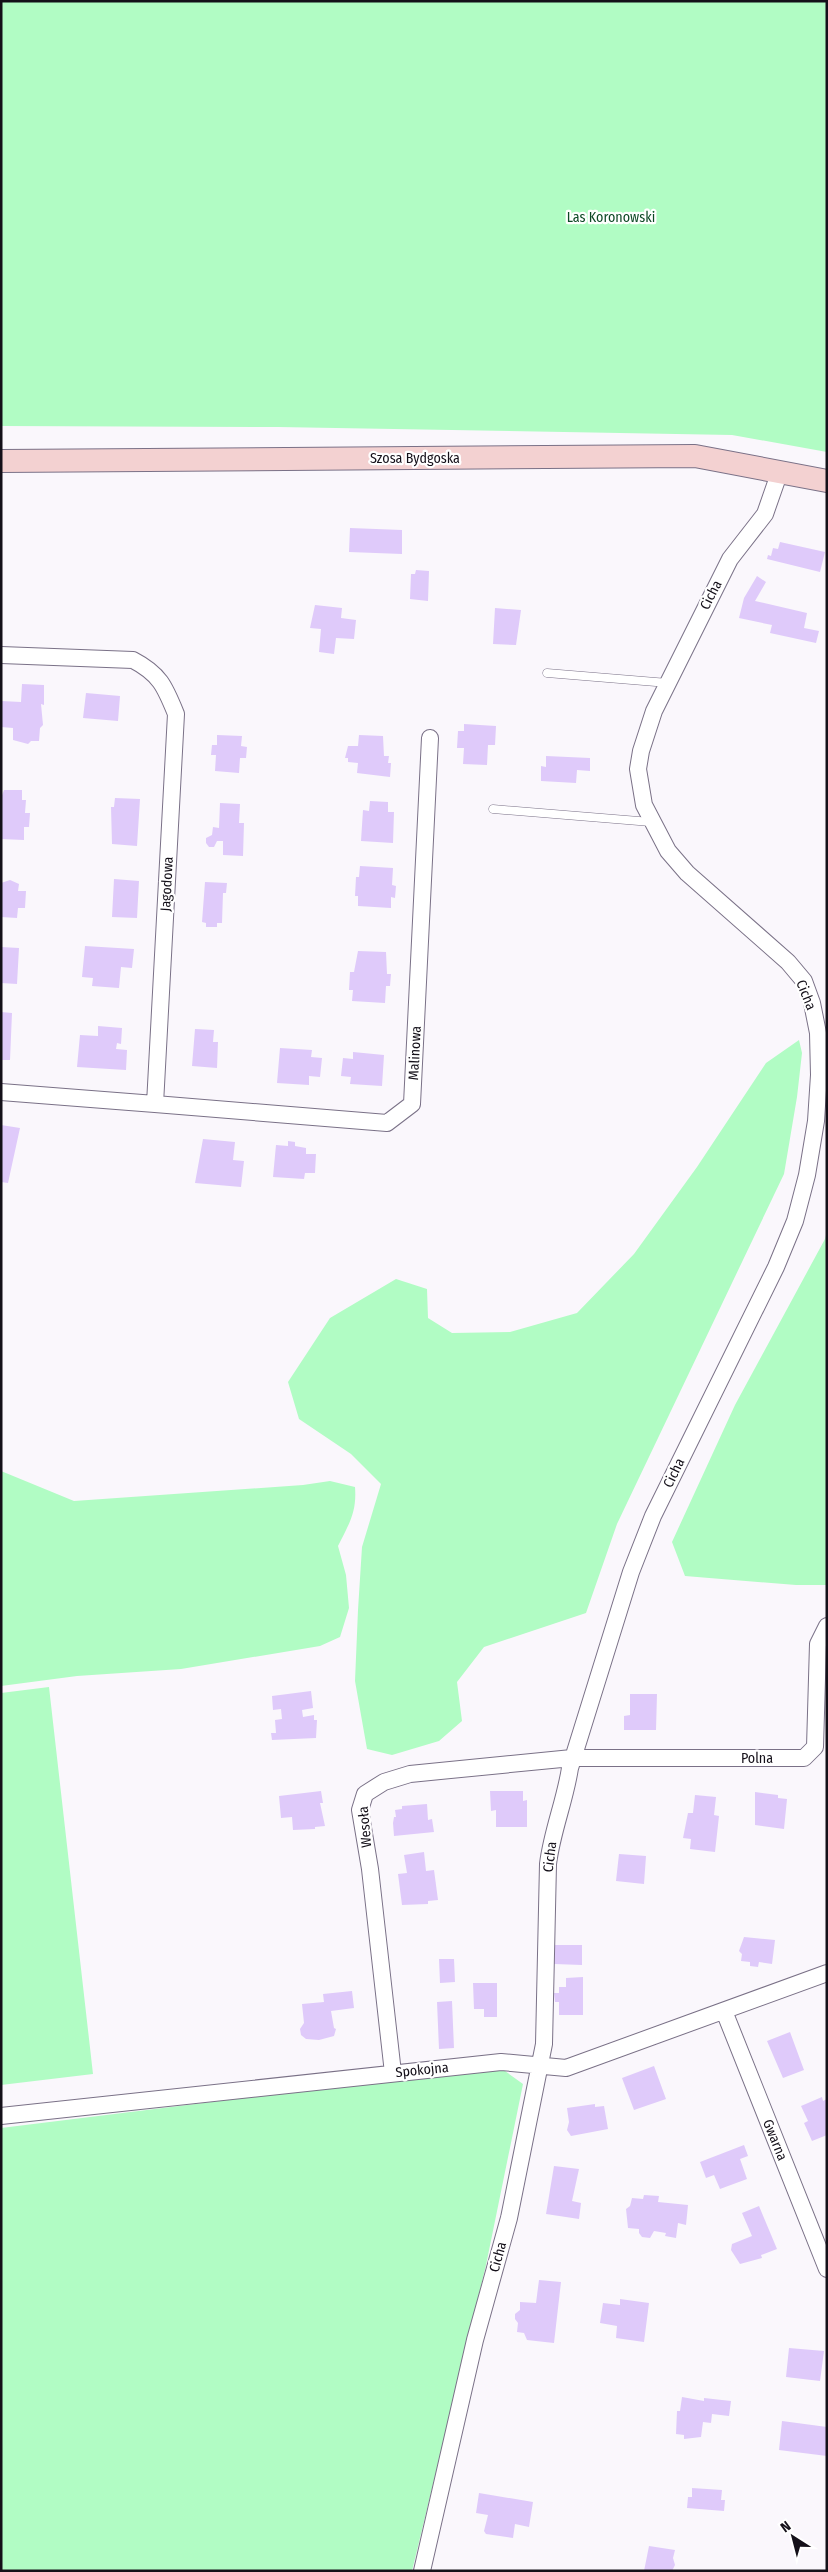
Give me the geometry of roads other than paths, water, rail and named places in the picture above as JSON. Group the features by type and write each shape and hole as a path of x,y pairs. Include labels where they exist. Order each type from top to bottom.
{"main road":[{"name":"Szosa Bydgoska","path":"1,461 695,456 827,481"}],"street":[{"name":"Cicha","path":"422,2571 475,2340 509,2218 544,2044 548,1864 551,1841 565,1797 572,1758 631,1572 653,1516 776,1267 795,1221 807,1175 816,1121 818,1033 812,1003 804,981 788,962 688,873 668,851 644,806 638,769 641,751 654,711 730,559 765,514 780,471"},
{"name":"Jagodowa","path":"1,655 133,660 151,670 166,690 176,714 155,1104"},
{"name":"Malinowa","path":"155,1104 387,1123 412,1104 430,738"},
{"path":"1,1092 155,1104"},
{"name":"Polna","path":"572,1758 804,1758 815,1747 818,1644 827,1626"},
{"name":"Wesoła","path":"393,2073 370,1869 360,1810 365,1794 384,1782 410,1774 572,1758"},
{"name":"Spokojna","path":"1,2116 501,2062 566,2068 827,1973"},
{"name":"Gwarna","path":"724,2012 827,2269"}],"lane":[{"path":"547,673 668,683"},
{"path":"494,810 651,822"}],"park label":[{"name":"Las Koronowski","path":"611,217"}]}
